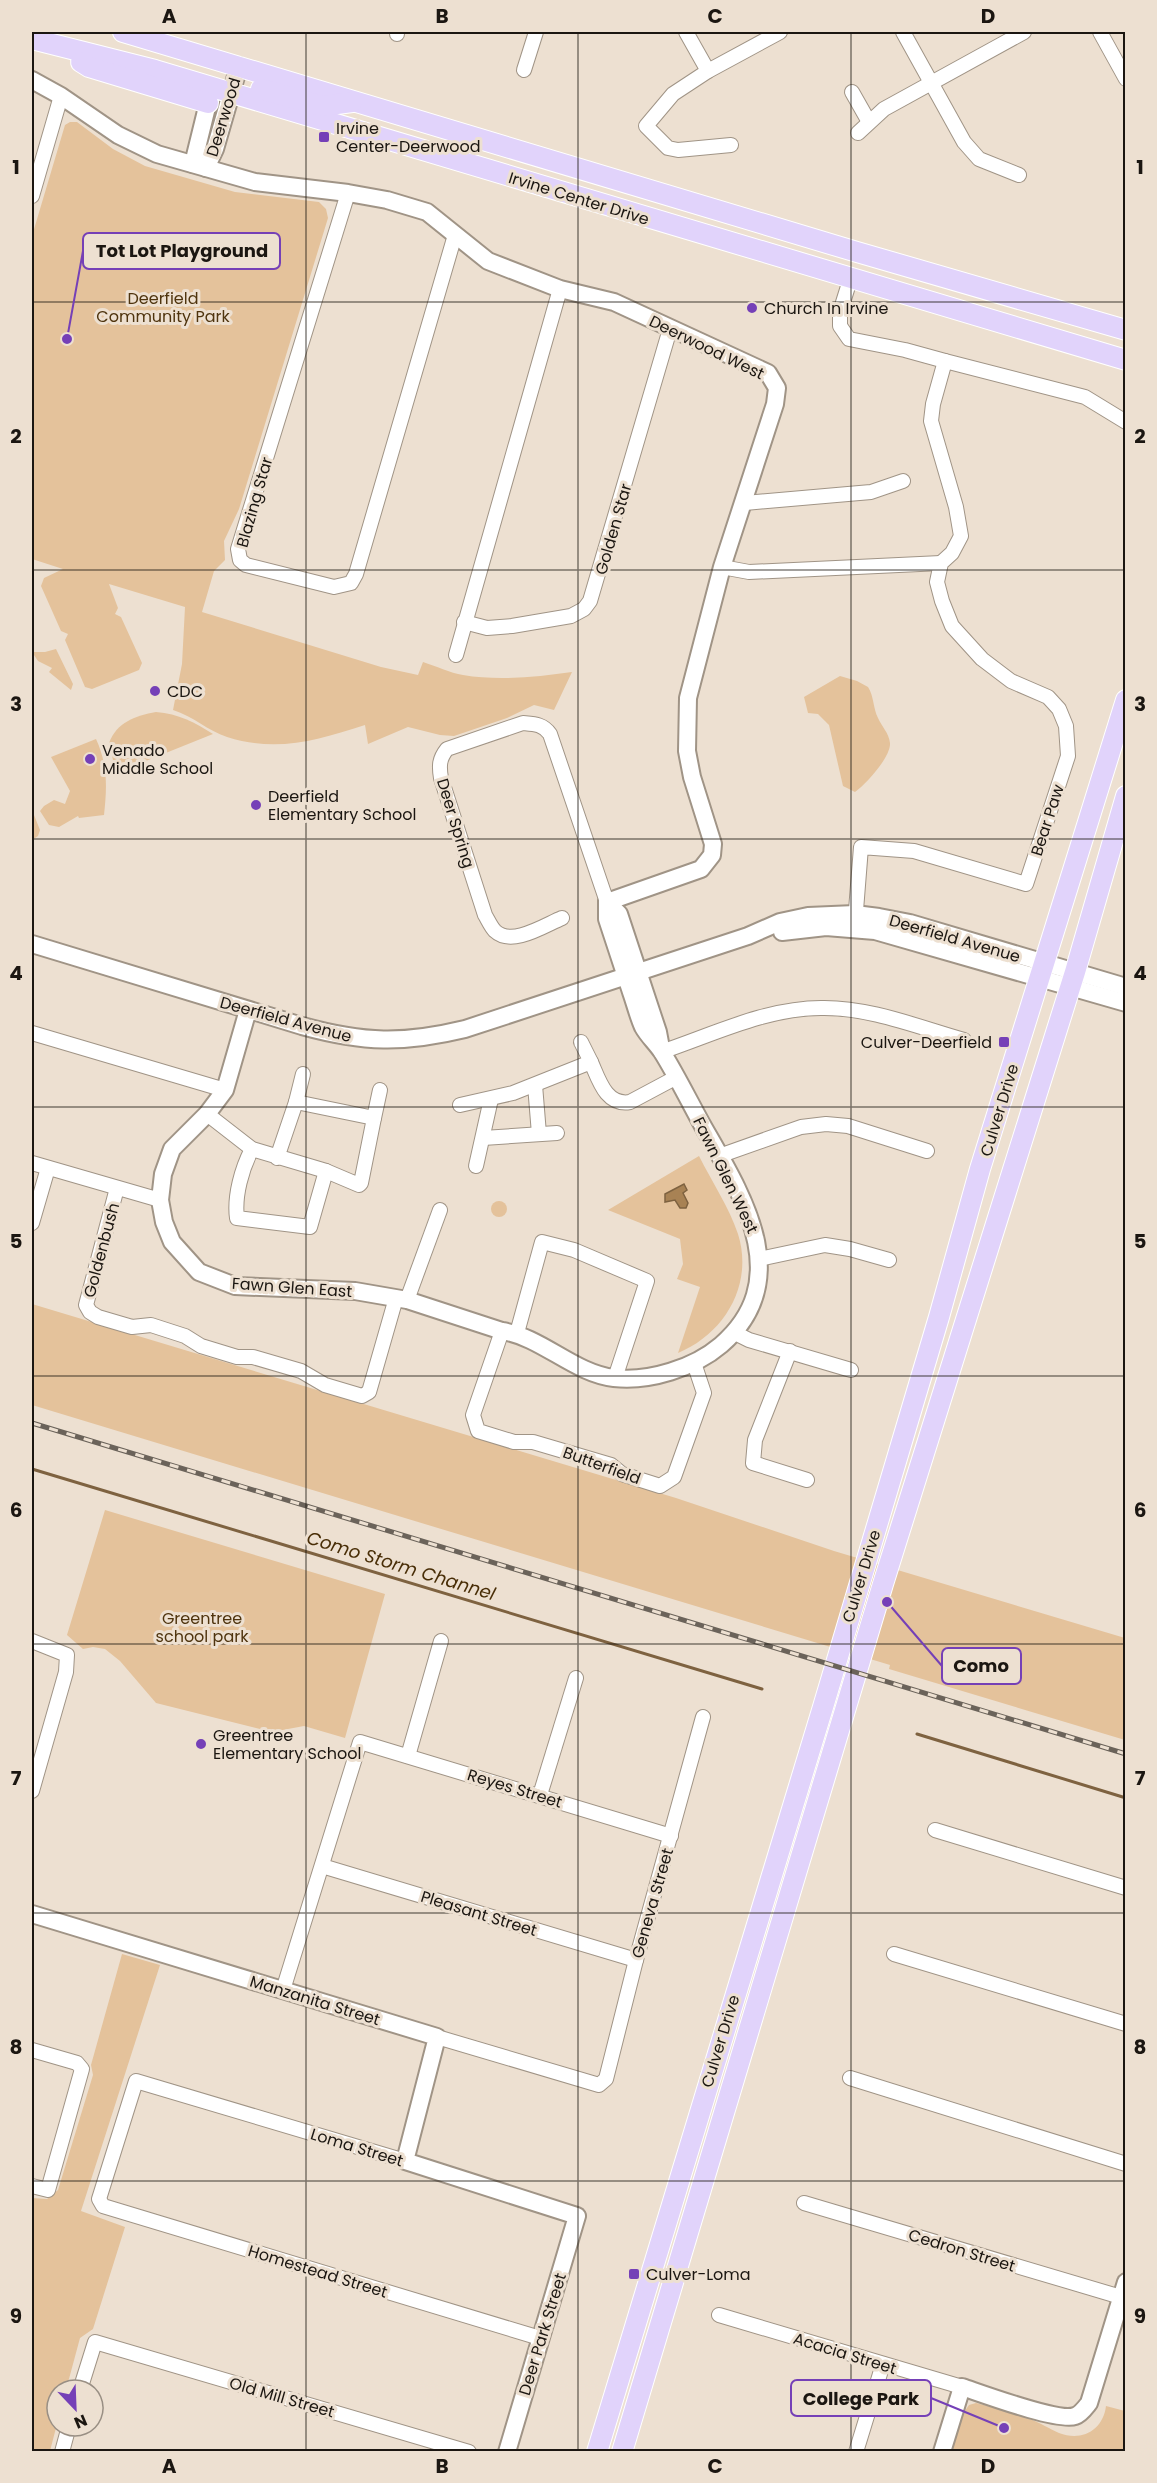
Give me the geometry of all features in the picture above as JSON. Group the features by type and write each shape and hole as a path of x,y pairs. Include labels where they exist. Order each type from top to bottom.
{"main road":[{"name":"Irvine Center Drive","path":"123,32 225,87 359,101 857,252 1125,330"},
{"name":"Irvine Center Drive","path":"32,39 225,87 850,280 1125,360"},
{"path":"1031,301 1046,293 1125,316"},
{"name":"Culver Drive","path":"597,2451 823,1707 939,1317 980,1169 1125,706"},
{"name":"Culver Drive","path":"622,2451 883,1584 1073,979 1125,796"}],"street":[{"path":"524,70 536,32"},
{"path":"686,32 708,71"},
{"path":"731,145 678,150 669,147 646,126 673,94 708,71 780,32"},
{"path":"903,32 964,142 979,159 1019,175"},
{"path":"858,133 884,109 1024,32"},
{"path":"1100,32 1125,79"},
{"name":"Deerwood West","path":"32,80 61,96 118,135 157,154 255,182 348,193 387,200 426,212 488,261 560,289 614,302 768,373 777,388 775,404 745,503 722,567 688,698 687,751 692,777 713,844 712,855 701,869 607,902"},
{"name":"Deerwood","path":"200,166 215,149 225,87"},
{"name":"Deerwood","path":"200,166 225,87"},
{"path":"852,92 869,122"},
{"path":"32,196 61,96"},
{"name":"Blazing Star","path":"348,193 238,549 240,560 246,565 334,587 351,583 356,574 455,235"},
{"path":"850,280 840,312 840,326 849,339 905,350 1085,397 1125,422"},
{"path":"456,655 560,289"},
{"name":"Golden Star","path":"464,622 488,628 512,626 571,616 584,609 590,601 670,329"},
{"path":"722,567 749,572 941,563 952,554 961,537 956,507 931,422 933,404 945,361"},
{"path":"745,503 871,492 903,481"},
{"name":"Bear Paw","path":"855,921 861,847 914,851 1026,884 1068,756 1066,726 1059,709 1048,697 1011,681 989,664 952,626 937,582 941,563"},
{"name":"Deer Spring","path":"562,918 521,935 505,937 494,931 485,915 441,778 439,767 441,756 447,750 523,723 546,728 607,902 606,919 632,974"},
{"name":"Deerfield Avenue","path":"32,944 337,1035 374,1040 402,1041 430,1038 465,1029 748,936 855,921 910,923 1042,971 1073,979 1125,987"},
{"name":"Fawn Glen West","path":"510,1332 594,1373 615,1378 639,1377 694,1363 714,1351 735,1333 753,1299 758,1279 757,1237 719,1156 662,1052 658,1032 632,974"},
{"name":"Deerfield Avenue","path":"1073,979 1125,1003"},
{"path":"662,1052 772,1014 822,1008 853,1010 964,1040"},
{"name":"Fawn Glen East","path":"248,1010 225,1090 207,1114 172,1149 163,1174 159,1200 172,1242 199,1272 235,1286 354,1291 402,1299 510,1332"},
{"path":"32,1033 225,1090"},
{"path":"581,1042 605,1092 616,1101 630,1102 675,1078"},
{"path":"460,1105 492,1099 535,1085 591,1062"},
{"path":"277,1158 303,1074"},
{"path":"535,1085 539,1134"},
{"path":"207,1114 252,1149 360,1184 381,1090"},
{"path":"476,1166 492,1099"},
{"path":"296,1102 374,1118"},
{"path":"719,1156 801,1128 826,1124 848,1126 927,1152"},
{"path":"483,1138 557,1133"},
{"path":"252,1149 242,1174 237,1218 310,1227 326,1172"},
{"path":"32,1163 159,1200"},
{"path":"32,1223 48,1168"},
{"name":"Goldenbush","path":"117,1188 86,1305 90,1312 98,1317 127,1326 151,1325 184,1336 201,1346 237,1358 253,1357 301,1371 325,1385 363,1396 369,1392 402,1299"},
{"path":"402,1299 440,1210"},
{"path":"510,1332 542,1242 574,1250 647,1281 615,1378"},
{"path":"759,1259 825,1245 889,1260"},
{"name":"Butterfield","path":"510,1332 473,1415 478,1431 514,1442 533,1442 611,1465 622,1474 660,1486 674,1477 704,1393 694,1363"},
{"path":"735,1333 749,1340 851,1370"},
{"path":"790,1351 755,1440 753,1463 807,1480"},
{"path":"32,1641 67,1655 66,1672 33,1782"},
{"path":"408,1756 441,1641"},
{"path":"540,1795 576,1678"},
{"name":"Geneva Street","path":"599,2085 606,2079 636,1960 703,1717"},
{"name":"Reyes Street","path":"322,1866 360,1742 671,1836"},
{"path":"935,1830 1125,1888"},
{"path":"283,1990 322,1866"},
{"name":"Pleasant Street","path":"322,1866 636,1960"},
{"name":"Manzanita Street","path":"32,1914 599,2085"},
{"path":"894,1954 1125,2024"},
{"path":"405,2161 437,2037"},
{"path":"32,2050 77,2063 82,2069 48,2190 32,2186"},
{"path":"850,2078 1125,2164"},
{"name":"Loma Street","path":"99,2199 136,2081 405,2161 577,2216"},
{"name":"Homestead Street","path":"99,2199 103,2206 540,2338"},
{"name":"Cedron Street","path":"804,2203 1123,2290"},
{"name":"Deer Park Street","path":"507,2451 577,2216"},
{"name":"Acacia Street","path":"719,2315 1053,2416 1075,2416 1089,2403 1123,2290"},
{"name":"Old Mill Street","path":"84,2378 94,2342 469,2451"},
{"path":"856,2451 883,2364"},
{"path":"942,2451 962,2387"}],"green space":[{"name":"Deerfield Community Park","path":"77,122 113,149 145,166 235,192 319,202 326,209 328,218 239,509 224,541 225,560 214,571 202,612 381,667 418,675 423,662 458,674 490,678 531,677 572,672 554,710 534,705 507,718 454,736 408,727 368,744 365,725 297,743 263,744 227,737 173,710 182,664 185,607 109,584 118,608 115,614 121,617 142,663 139,670 92,689 85,687 65,640 68,634 61,631 41,586 44,578 63,569 32,559 32,236 65,125"},
{"path":"56,649 73,684 71,690 49,672 52,668 38,661 32,652"},
{"path":"840,676 868,687 876,714 890,743 882,763 855,792 843,786 829,725 818,714 808,713 804,697"},
{"path":"156,712 186,719 213,734 116,773 109,743 112,736 128,721"},
{"path":"96,739 103,758 106,777 104,815 79,818 78,816 59,827 49,825 40,811 54,800 65,804 70,791 51,757"},
{"path":"34,815 40,830 38,836 32,840 32,817"},
{"path":"699,1156 738,1234 742,1253 742,1271 731,1306 721,1320 709,1334 678,1353 700,1287 677,1279 683,1264 680,1239 608,1210"},
{"path":"499,1201 507,1209 499,1217 491,1209"},
{"path":"32,1304 676,1498 834,1551 1125,1638 1125,1740 889,1669 890,1665 32,1405"},
{"name":"Greentree school park","path":"105,1510 385,1594 345,1738 304,1726 272,1732 156,1703 120,1661 105,1649 93,1647 83,1649 67,1635"},
{"path":"122,1954 160,1965 81,2211 125,2227 93,2329 80,2338 69,2378 45,2378 45,2438 53,2438 50,2451 32,2451 32,2198 47,2199 58,2190 93,2075 91,2065"},
{"path":"976,2403 1037,2422 1059,2433 1076,2436 1090,2432 1101,2422 1106,2406 1125,2411 1125,2451 952,2451 964,2412 969,2405"}],"shaded area":[{"path":"684,1184 687,1190 683,1193 688,1203 686,1208 680,1208 675,1200 665,1202 665,1194"}],"waterway":[{"name":"Como Storm Channel","path":"32,1469 762,1689"},
{"name":"Como Storm Channel","path":"917,1734 1126,1798"}],"railway":[{"path":"32,1423 1126,1754"}],"place":[{"name":"Irvine Center-Deerwood","path":"324,137"},
{"name":"Church In Irvine","path":"752,308"},
{"name":"Tot Lot Playground","path":"67,339"},
{"name":"CDC","path":"155,691"},
{"name":"Venado Middle School","path":"90,759"},
{"name":"Deerfield Elementary School","path":"256,805"},
{"name":"Culver-Deerfield","path":"1004,1042"},
{"name":"Como","path":"887,1602"},
{"name":"Greentree Elementary School","path":"201,1744"},
{"name":"Culver-Loma","path":"634,2274"},
{"name":"College Park","path":"1004,2428"}]}
